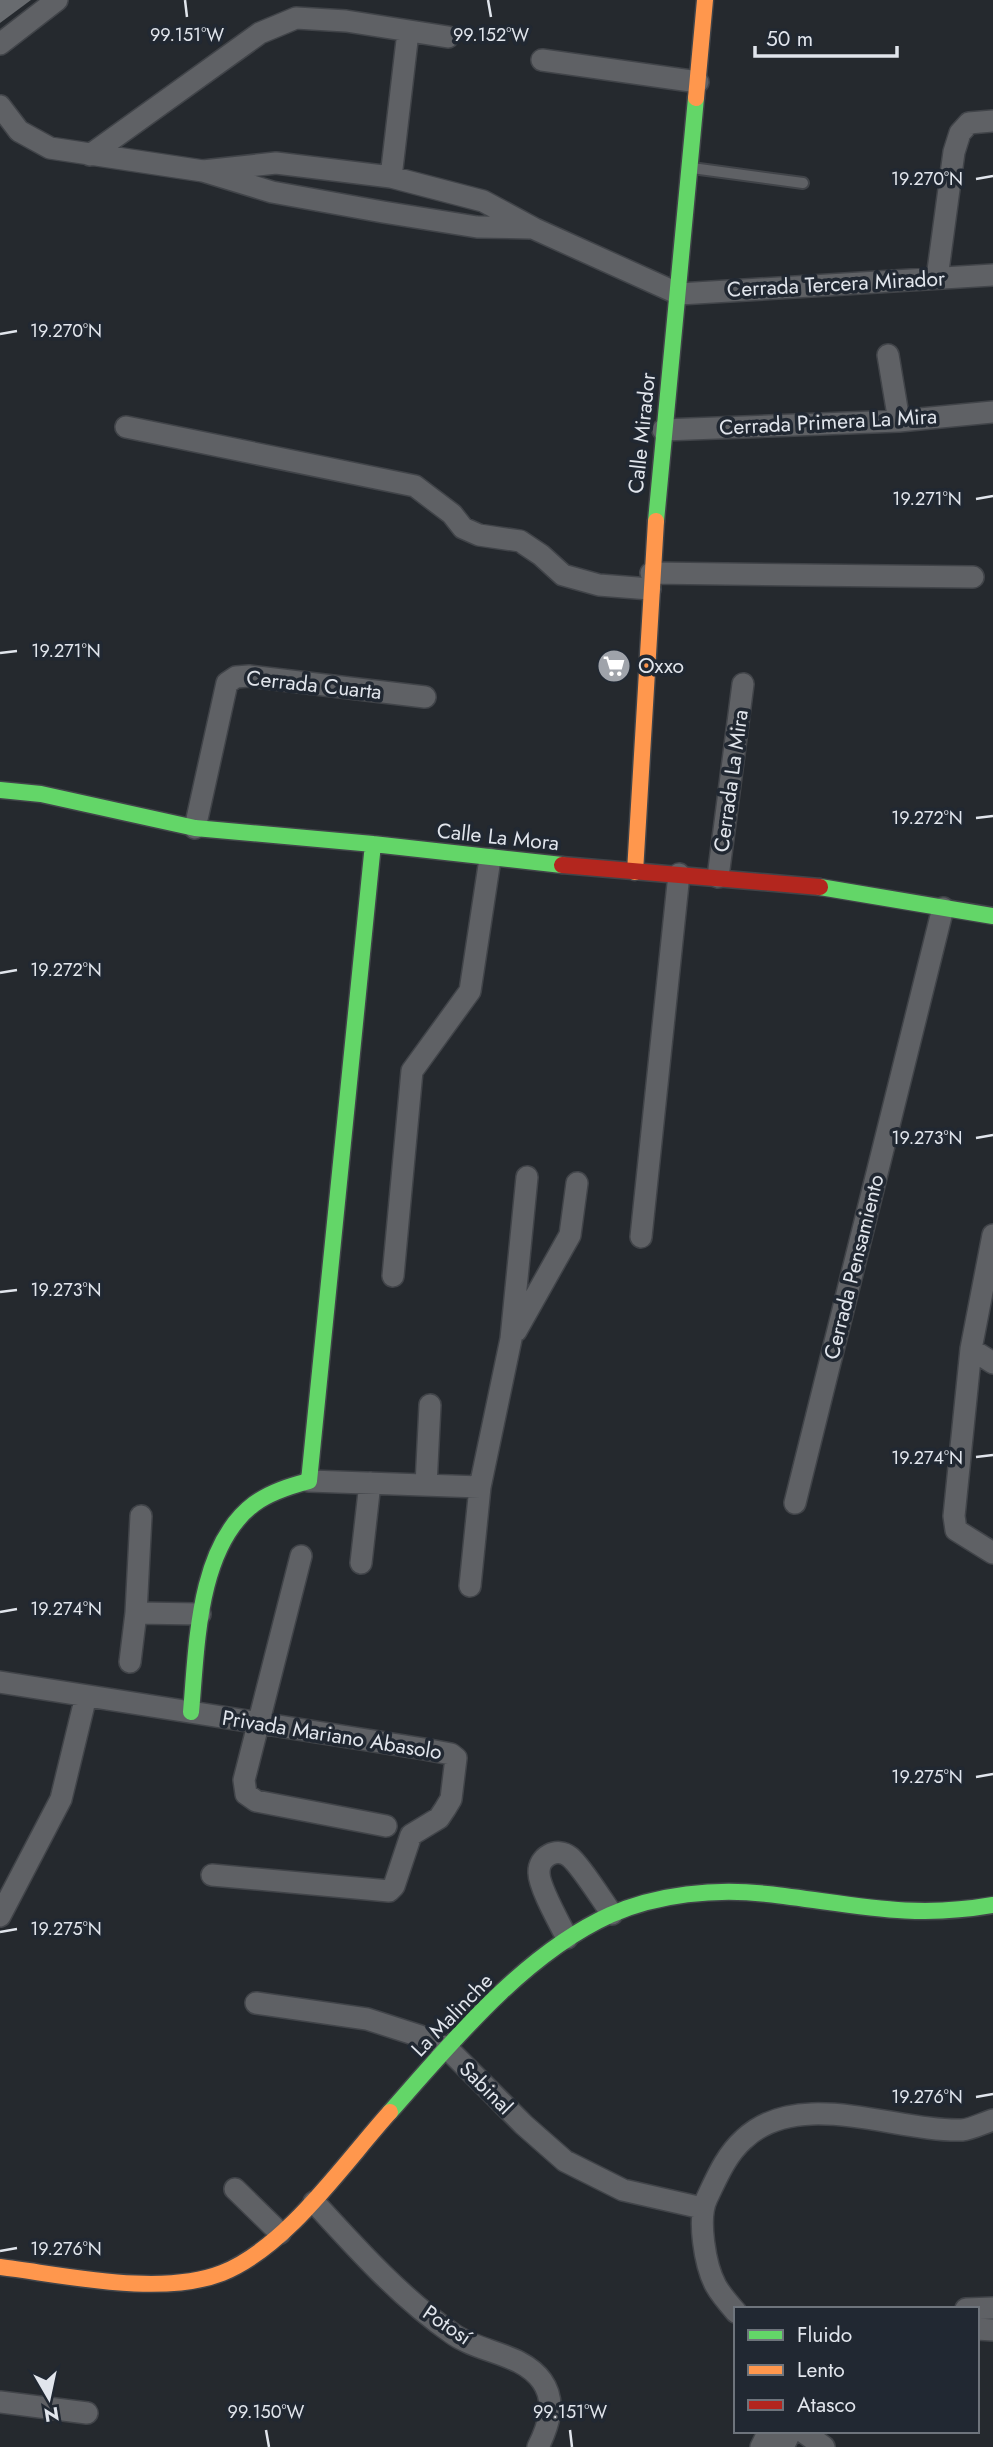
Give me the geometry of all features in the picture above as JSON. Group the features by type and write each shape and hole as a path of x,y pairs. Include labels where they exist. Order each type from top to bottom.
{"street":[{"path":"0,44 57,0"},
{"name":"Calle Mirador","path":"635,872 650,581 705,0"},
{"path":"90,155 260,33 296,18 346,21 448,37"},
{"path":"391,177 408,32"},
{"path":"542,60 698,82"},
{"path":"0,106 19,131 50,148 203,171 272,192 383,212 477,227 535,229"},
{"path":"937,278 954,152 961,133 969,123 993,121"},
{"path":"203,171 276,163 391,177 483,201 535,229 679,294"},
{"name":"Cerrada Tercera Mirador","path":"679,294 993,275"},
{"path":"888,355 898,422"},
{"name":"Cerrada Primera La Mira","path":"663,430 898,422 993,412"},
{"path":"126,426 415,486 452,514 463,528 478,535 520,541 563,575 599,585 650,581 973,577"},
{"name":"Cerrada Cuarta","path":"195,828 227,682 236,677 249,676 425,697"},
{"name":"Cerrada La Mira","path":"718,877 744,684"},
{"name":"Calle La Mora","path":"0,790 41,794 195,828 373,844 490,859 842,890 993,916"},
{"path":"309,1481 373,844"},
{"path":"393,1276 412,1071 470,991 490,859"},
{"path":"641,1237 679,874"},
{"name":"Cerrada Pensamiento","path":"795,1503 943,908"},
{"path":"470,1587 480,1487 511,1339 527,1177"},
{"path":"511,1339 570,1234 577,1183"},
{"path":"993,1235 971,1349 954,1516 956,1530 993,1553"},
{"path":"971,1349 993,1363"},
{"path":"426,1485 430,1405"},
{"path":"191,1712 200,1614 220,1545 246,1510 279,1489 309,1481 480,1487"},
{"path":"361,1563 370,1483"},
{"path":"131,1662 141,1516"},
{"path":"301,1556 257,1722 244,1780 246,1794 256,1801 386,1826"},
{"path":"136,1613 200,1614"},
{"name":"Privada Mariano Abasolo","path":"0,1682 451,1754 456,1758 451,1799 439,1818 411,1835 390,1891 212,1875"},
{"path":"0,1916 61,1799 86,1696"},
{"path":"567,1938 538,1876 541,1862 551,1853 558,1852 570,1857 612,1914"},
{"name":"La Malinche","path":"0,2267 139,2283 186,2281 221,2273 256,2253 314,2202 447,2048 519,1976 567,1938 612,1914 643,1904 693,1896 750,1892 857,1909 935,1912 993,1905"},
{"name":"Sabinal","path":"256,2003 367,2019 447,2048 524,2125 565,2161 623,2190 702,2208"},
{"path":"734,2309 716,2286 706,2256 702,2208 722,2166 744,2138 771,2123 797,2115 839,2113 911,2126 965,2130 993,2120"},
{"path":"235,2189 280,2233"},
{"name":"Potosí","path":"314,2202 391,2283 455,2336 527,2367 543,2382 550,2401 548,2425 538,2447"},
{"path":"0,2402 87,2413"},
{"path":"805,2433 824,2447"}],"lane":[{"path":"689,168 803,183"}],"traffic: fast":[{"path":"656,521 696,98"},
{"path":"0,790 41,794 195,828 562,865"},
{"path":"191,1712 203,1600 221,1546 235,1523 254,1504 287,1487 309,1481 373,844"},
{"path":"820,887 993,916"},
{"path":"390,2112 464,2029 519,1976 578,1932 628,1908 647,1902 707,1892 748,1892 906,1910 934,1911 993,1905"}],"traffic: slow":[{"path":"696,98 705,0"},
{"path":"635,872 656,521"},
{"path":"0,2267 142,2284 198,2280 222,2273 246,2261 292,2224 390,2112"}],"traffic: jam":[{"path":"562,865 820,887"}],"place":[{"name":"Oxxo","path":"614,666"}]}
